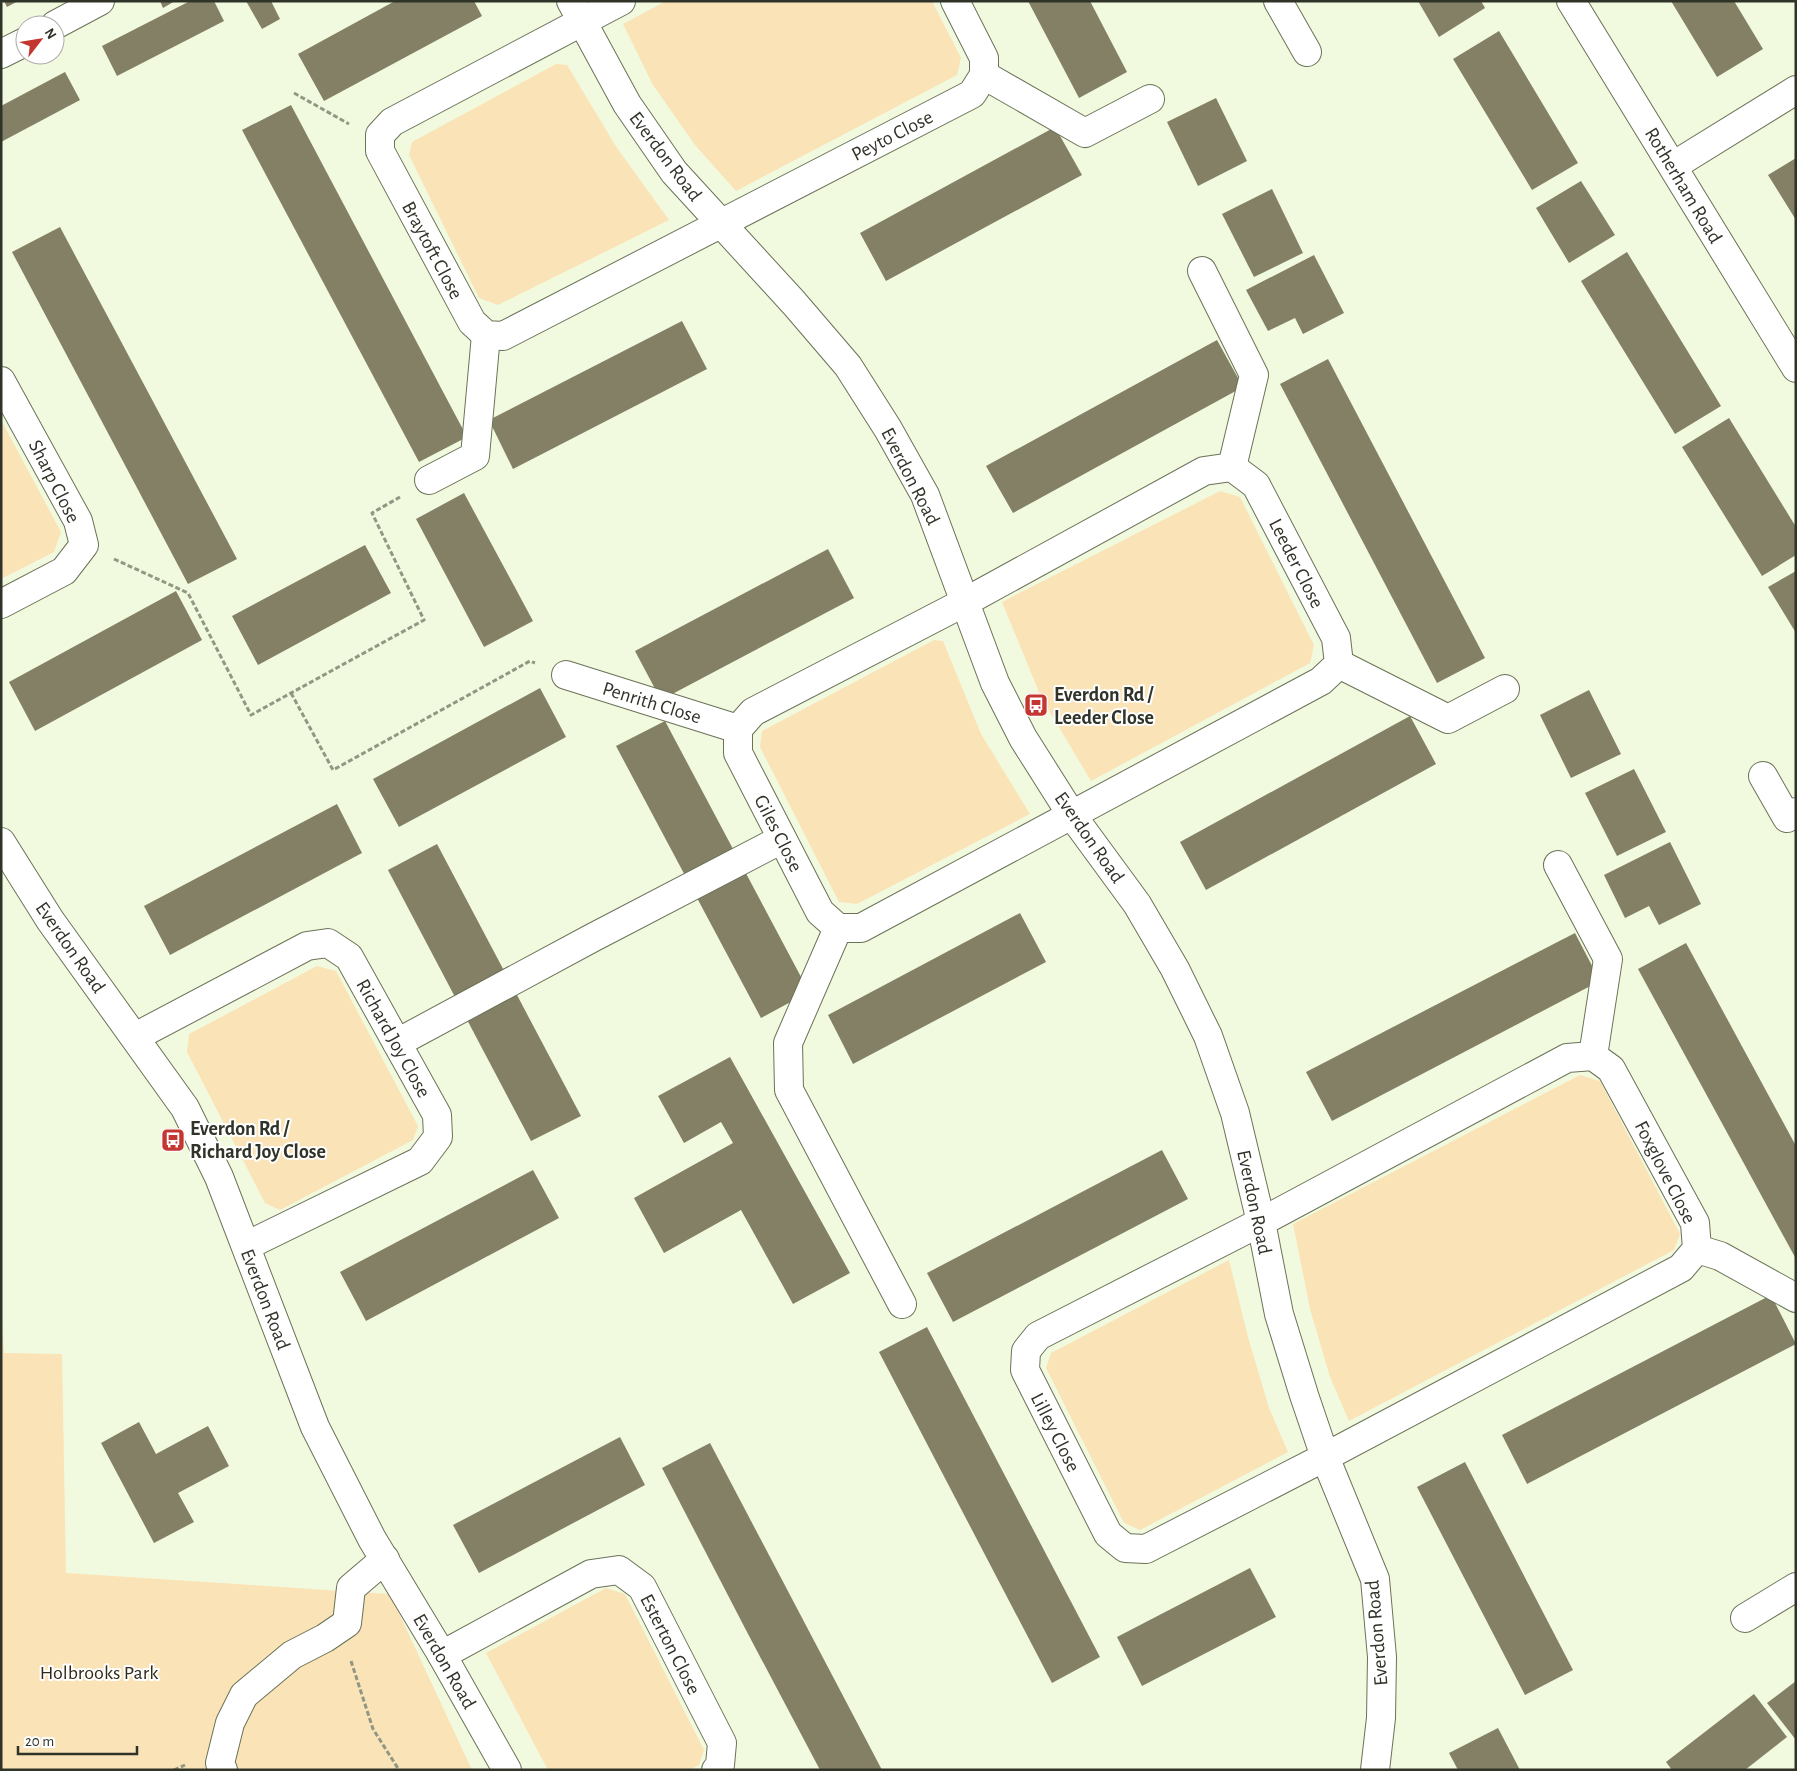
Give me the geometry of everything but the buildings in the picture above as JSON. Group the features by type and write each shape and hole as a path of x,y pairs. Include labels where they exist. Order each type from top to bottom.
{"street":[{"path":"65,20 100,1"},
{"path":"380,141 380,135 392,122 577,11 621,1"},
{"path":"955,1 984,58 984,75 1085,133 1150,99"},
{"path":"1278,1 1307,52"},
{"name":"Rotherham Road","path":"1571,1 1796,368"},
{"name":"Everdon Road","path":"577,11 627,104 674,172 794,303 848,366 883,421 925,496 995,683 1023,738 1071,814 1137,904 1175,970 1208,1036 1235,1113 1261,1222 1278,1314 1325,1457 1375,1579 1382,1657 1381,1718 1375,1770"},
{"path":"1,54 15,47"},
{"name":"Peyto Close","path":"719,223 972,94 984,75"},
{"path":"1673,166 1796,90"},
{"name":"Braytoft Close","path":"380,141 380,151 472,322 486,335"},
{"path":"429,480 475,456 486,335 503,336 719,223"},
{"path":"738,729 753,712 965,602 1204,472 1232,467 1254,375 1202,271"},
{"name":"Sharp Close","path":"1,381 78,521 84,545 64,571 1,604"},
{"name":"Leeder Close","path":"1232,467 1256,485 1336,638 1339,664"},
{"path":"902,1304 789,1090 788,1043 838,928 861,928 1321,681 1339,664 1448,719 1505,689"},
{"name":"Penrith Close","path":"566,675 738,729"},
{"name":"Giles Close","path":"738,729 738,753 820,912 838,928"},
{"path":"1763,776 1793,821"},
{"path":"397,1043 782,839"},
{"name":"Everdon Road","path":"1,842 50,920 185,1108 219,1177 315,1427 372,1539 442,1655 507,1770"},
{"path":"1261,1222 1567,1058 1593,1056 1608,959 1558,865"},
{"name":"Richard Joy Close","path":"135,1037 307,946 328,943 350,957 436,1115 438,1138 420,1161 246,1246"},
{"name":"Foxglove Close","path":"1325,1457 1682,1268 1698,1249 1695,1223 1611,1069 1593,1056"},
{"name":"Lilley Close","path":"1261,1222 1038,1336 1026,1351 1025,1370 1108,1534 1125,1548 1146,1549 1325,1457"},
{"path":"1698,1249 1720,1256 1796,1298"},
{"path":"223,1770 220,1762 230,1724 244,1695 292,1655 325,1638 347,1623 352,1588 385,1559"},
{"name":"Esterton Close","path":"442,1655 591,1574 619,1570 642,1587 722,1743 720,1764 716,1770"},
{"path":"1745,1618 1796,1587"}],"path":[{"path":"294,93 380,141"},
{"path":"84,545 188,593 251,715 424,620 372,513 429,480"},
{"path":"291,694 333,770 530,661 566,675"},
{"path":"347,1623 350,1660 373,1729 399,1770"}],"green space":[{"path":"666,1 932,1 961,58 957,75 736,191 695,145 653,85 623,24"},
{"path":"556,64 567,65 617,148 669,220 498,305 479,298 409,155 412,142"},
{"path":"1,420 61,532 54,552 1,579"},
{"path":"1220,491 1240,497 1314,645 1310,663 1091,781 1041,697 1002,602"},
{"path":"934,640 943,641 981,734 1030,814 857,904 839,902 760,747 762,731"},
{"path":"317,966 336,971 418,1126 413,1140 280,1210 265,1203 187,1052 189,1034"},
{"path":"1580,1075 1600,1081 1680,1234 1674,1250 1349,1421 1330,1377 1310,1309 1293,1224"},
{"path":"1229,1260 1248,1337 1269,1408 1288,1452 1140,1530 1124,1523 1046,1368 1051,1353"},
{"name":"Holbrooks Park","path":"1,1307 4,1353 62,1354 66,1573 390,1594 472,1770 1,1770"},
{"path":"606,1588 625,1594 704,1750 699,1765 689,1770 548,1770 486,1653"}],"place":[{"name":"Everdon Rd / Leeder Close","path":"1036,705"},
{"name":"Everdon Rd / Richard Joy Close","path":"173,1140"}]}
